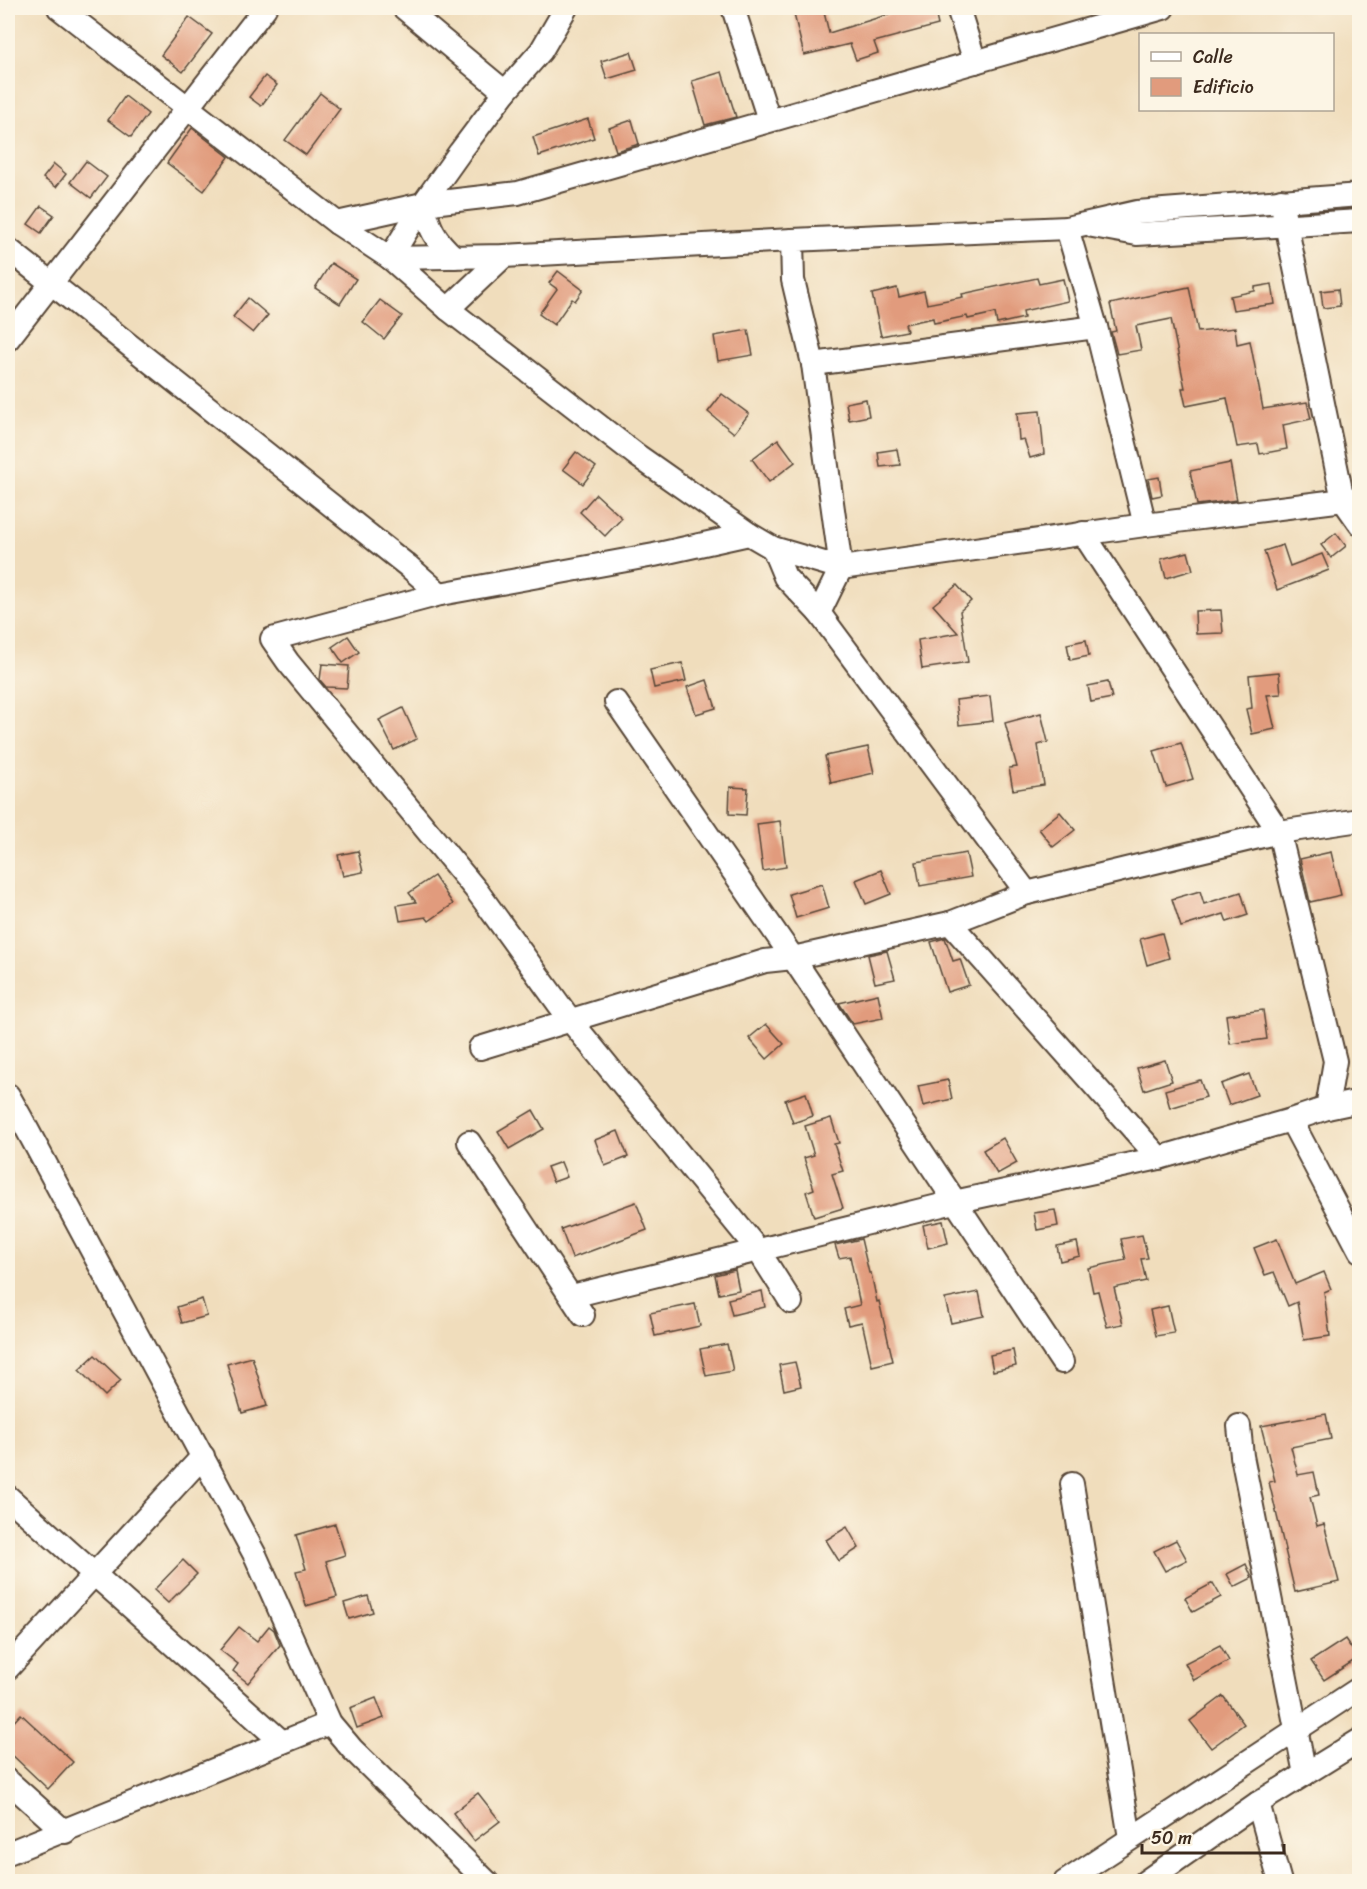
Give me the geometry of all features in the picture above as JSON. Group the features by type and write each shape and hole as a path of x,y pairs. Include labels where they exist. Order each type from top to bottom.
{"street":[{"path":"58,8 338,223 390,258 448,309 638,456 749,534 773,548 841,568 1083,533 1351,499"},
{"path":"8,339 265,8"},
{"path":"404,8 505,92"},
{"path":"390,258 423,204 505,92 541,51 566,8"},
{"path":"733,8 769,120"},
{"path":"958,8 975,62"},
{"path":"338,223 423,204 518,193 1163,8"},
{"path":"390,258 504,256 1077,226 1137,212 1359,195"},
{"path":"1281,200 1351,499 1359,524"},
{"path":"423,204 429,226 438,242 454,257"},
{"path":"1077,226 1137,234 1359,221"},
{"path":"1077,226 1096,327 1145,525"},
{"path":"792,240 793,280 813,364 841,568 819,612"},
{"path":"8,249 440,594"},
{"path":"448,309 504,256"},
{"path":"813,364 1096,327"},
{"path":"1083,533 1279,832 1335,1061 1327,1108"},
{"path":"749,534 654,555 440,594 272,639 288,662 477,891 571,1021 758,1250 791,1302"},
{"path":"773,548 785,577 819,612 1027,892"},
{"path":"616,702 793,958 1062,1362"},
{"path":"480,1048 765,961 793,958 950,923 1027,892 1279,832 1359,820"},
{"path":"950,923 1159,1158"},
{"path":"8,1095 14,1118 203,1456 256,1557 330,1723 352,1749 487,1881"},
{"path":"572,1296 954,1202 1159,1158 1327,1108 1359,1101"},
{"path":"1291,1120 1359,1251"},
{"path":"469,1142 584,1315"},
{"path":"1239,1426 1244,1467 1305,1774"},
{"path":"8,1668 203,1456"},
{"path":"1072,1484 1130,1838"},
{"path":"8,1497 282,1742"},
{"path":"1065,1881 1359,1688"},
{"path":"8,1853 65,1832 330,1723"},
{"path":"1145,1881 1258,1803 1359,1740"},
{"path":"8,1781 65,1832"},
{"path":"1258,1803 1280,1881"}],"building":[{"path":"823,8 829,33 893,13 892,10 900,8 934,8 938,25 874,42 878,53 856,60 850,44 804,55 793,10"},
{"path":"189,17 212,34 183,72 161,55"},
{"path":"631,52 637,70 607,79 601,61"},
{"path":"722,72 736,117 705,125 692,81"},
{"path":"265,76 277,85 261,106 249,97"},
{"path":"320,93 340,109 306,155 285,140"},
{"path":"125,96 148,114 131,137 108,120"},
{"path":"588,119 594,138 539,156 533,137"},
{"path":"632,120 639,144 616,151 609,128"},
{"path":"192,128 229,157 204,191 167,163"},
{"path":"86,161 107,177 91,198 70,182"},
{"path":"54,164 66,174 56,187 43,178"},
{"path":"41,206 54,215 41,233 28,224"},
{"path":"331,263 356,279 340,304 315,288"},
{"path":"558,271 583,290 575,301 572,299 554,325 539,314 557,289 549,283"},
{"path":"1037,278 1039,284 1063,279 1068,301 1023,311 1024,318 997,324 995,313 934,323 933,318 905,324 907,331 881,336 872,294 897,288 899,297 924,291 927,304"},
{"path":"1272,284 1275,304 1233,310 1230,296 1255,291 1255,287"},
{"path":"1189,287 1198,332 1235,328 1237,344 1250,341 1263,409 1307,402 1311,419 1283,425 1287,449 1260,454 1258,444 1237,447 1227,398 1186,406 1182,388 1185,388 1171,319 1136,326 1141,350 1117,354 1111,332 1116,331 1110,304"},
{"path":"1338,289 1340,306 1323,308 1321,291"},
{"path":"248,298 268,315 253,333 233,317"},
{"path":"380,300 402,316 384,339 363,322"},
{"path":"748,330 753,355 718,361 714,336"},
{"path":"722,394 749,414 734,433 708,412"},
{"path":"866,399 869,416 849,420 846,403"},
{"path":"1040,411 1044,454 1030,458 1024,439 1019,440 1017,413"},
{"path":"778,439 795,462 769,482 752,459"},
{"path":"897,449 900,465 880,467 878,452"},
{"path":"576,452 596,467 583,484 563,469"},
{"path":"1230,463 1237,500 1197,505 1190,471"},
{"path":"1159,477 1162,495 1152,497 1148,479"},
{"path":"596,494 622,518 605,536 580,512"},
{"path":"1336,533 1346,546 1331,558 1321,545"},
{"path":"1283,545 1290,566 1322,554 1329,570 1277,590 1264,551"},
{"path":"1188,552 1193,570 1166,578 1161,559"},
{"path":"957,585 971,601 960,611 968,662 922,669 918,640 958,633 933,605"},
{"path":"1221,610 1223,633 1196,634 1195,611"},
{"path":"348,636 359,652 343,663 332,647"},
{"path":"1086,640 1089,656 1070,660 1067,644"},
{"path":"682,663 686,681 654,688 650,670"},
{"path":"322,664 349,666 347,688 326,687 320,680"},
{"path":"1279,672 1281,694 1267,695 1275,729 1252,734 1246,709 1252,708 1249,675"},
{"path":"707,680 716,708 696,714 687,687"},
{"path":"1108,682 1112,698 1091,702 1088,686"},
{"path":"990,696 993,721 959,725 956,700"},
{"path":"403,708 417,739 394,750 379,720"},
{"path":"1041,713 1048,742 1038,745 1044,785 1013,790 1009,768 1017,767 1005,723"},
{"path":"1181,743 1193,779 1166,787 1154,751"},
{"path":"868,747 874,773 831,783 825,756"},
{"path":"730,787 748,788 746,815 729,814"},
{"path":"1060,812 1075,830 1053,847 1039,829"},
{"path":"780,821 786,867 763,871 757,824"},
{"path":"358,851 363,872 343,876 338,855"},
{"path":"1331,852 1341,895 1310,902 1300,859"},
{"path":"966,853 971,877 920,886 916,862"},
{"path":"881,870 891,894 866,904 856,880"},
{"path":"434,876 453,904 429,921 426,917 400,921 397,905 416,902 409,893"},
{"path":"822,884 829,908 796,918 789,894"},
{"path":"1200,891 1204,904 1241,892 1248,915 1227,922 1224,914 1181,927 1172,899"},
{"path":"1162,933 1169,958 1147,965 1140,939"},
{"path":"945,938 953,961 960,959 969,985 947,992 931,942"},
{"path":"887,951 895,979 875,983 868,955"},
{"path":"878,994 883,1018 853,1024 839,1003"},
{"path":"1263,1010 1267,1039 1230,1044 1226,1015"},
{"path":"766,1024 784,1044 767,1059 749,1038"},
{"path":"1165,1060 1172,1081 1144,1090 1137,1068"},
{"path":"1249,1074 1257,1095 1229,1105 1221,1084"},
{"path":"948,1080 952,1099 923,1106 918,1086"},
{"path":"1200,1080 1206,1097 1170,1108 1165,1090"},
{"path":"806,1093 813,1116 793,1123 785,1100"},
{"path":"533,1110 544,1129 509,1149 498,1131"},
{"path":"831,1118 839,1143 834,1144 843,1171 832,1174 843,1208 814,1217 806,1192 814,1189 804,1158 814,1155 805,1126"},
{"path":"618,1131 628,1157 605,1166 595,1140"},
{"path":"1003,1138 1017,1163 997,1174 983,1150"},
{"path":"561,1162 567,1177 553,1182 547,1167"},
{"path":"636,1202 647,1230 572,1258 561,1229"},
{"path":"1055,1210 1058,1226 1037,1230 1034,1213"},
{"path":"943,1221 948,1243 928,1248 923,1225"},
{"path":"1142,1235 1148,1258 1141,1259 1146,1281 1114,1288 1123,1324 1107,1327 1098,1291 1093,1292 1088,1268 1126,1260 1121,1239"},
{"path":"861,1239 893,1361 872,1366 862,1322 848,1325 844,1309 860,1305 850,1256 839,1258 835,1245"},
{"path":"1277,1239 1295,1284 1324,1272 1331,1289 1324,1292 1330,1336 1304,1340 1297,1302 1288,1306 1274,1272 1265,1275 1254,1248"},
{"path":"1077,1242 1080,1256 1060,1261 1057,1246"},
{"path":"735,1270 739,1290 719,1294 715,1275"},
{"path":"762,1291 765,1307 732,1315 728,1299"},
{"path":"979,1292 984,1316 951,1323 945,1299"},
{"path":"202,1299 207,1316 182,1323 177,1307"},
{"path":"695,1304 700,1326 655,1336 650,1313"},
{"path":"1168,1306 1174,1333 1156,1336 1150,1310"},
{"path":"727,1344 733,1371 706,1376 700,1349"},
{"path":"1013,1350 1016,1366 993,1371 990,1355"},
{"path":"95,1355 121,1380 105,1396 79,1370"},
{"path":"252,1357 267,1406 242,1413 227,1364"},
{"path":"795,1362 801,1386 784,1390 779,1365"},
{"path":"1326,1414 1331,1439 1291,1447 1298,1475 1314,1472 1319,1495 1310,1497 1317,1526 1324,1524 1339,1582 1295,1592 1269,1482 1275,1481 1261,1426"},
{"path":"335,1524 345,1555 326,1561 337,1597 306,1606 296,1571 306,1569 296,1535"},
{"path":"847,1527 859,1548 839,1561 826,1540"},
{"path":"1176,1540 1187,1560 1165,1571 1154,1551"},
{"path":"183,1560 197,1574 168,1603 154,1590"},
{"path":"1246,1564 1252,1578 1234,1587 1227,1574"},
{"path":"1213,1583 1221,1597 1193,1612 1185,1598"},
{"path":"368,1596 373,1612 349,1619 344,1603"},
{"path":"269,1626 274,1630 280,1645 248,1683 233,1671 238,1664 220,1650 239,1627 257,1641"},
{"path":"1345,1639 1358,1658 1324,1680 1311,1661"},
{"path":"1220,1645 1229,1661 1194,1680 1185,1663"},
{"path":"1223,1696 1244,1724 1211,1748 1190,1721"},
{"path":"376,1698 384,1718 357,1728 350,1708"},
{"path":"21,1714 73,1762 48,1789 8,1751 8,1728"},
{"path":"478,1793 500,1821 474,1841 453,1813"}]}
